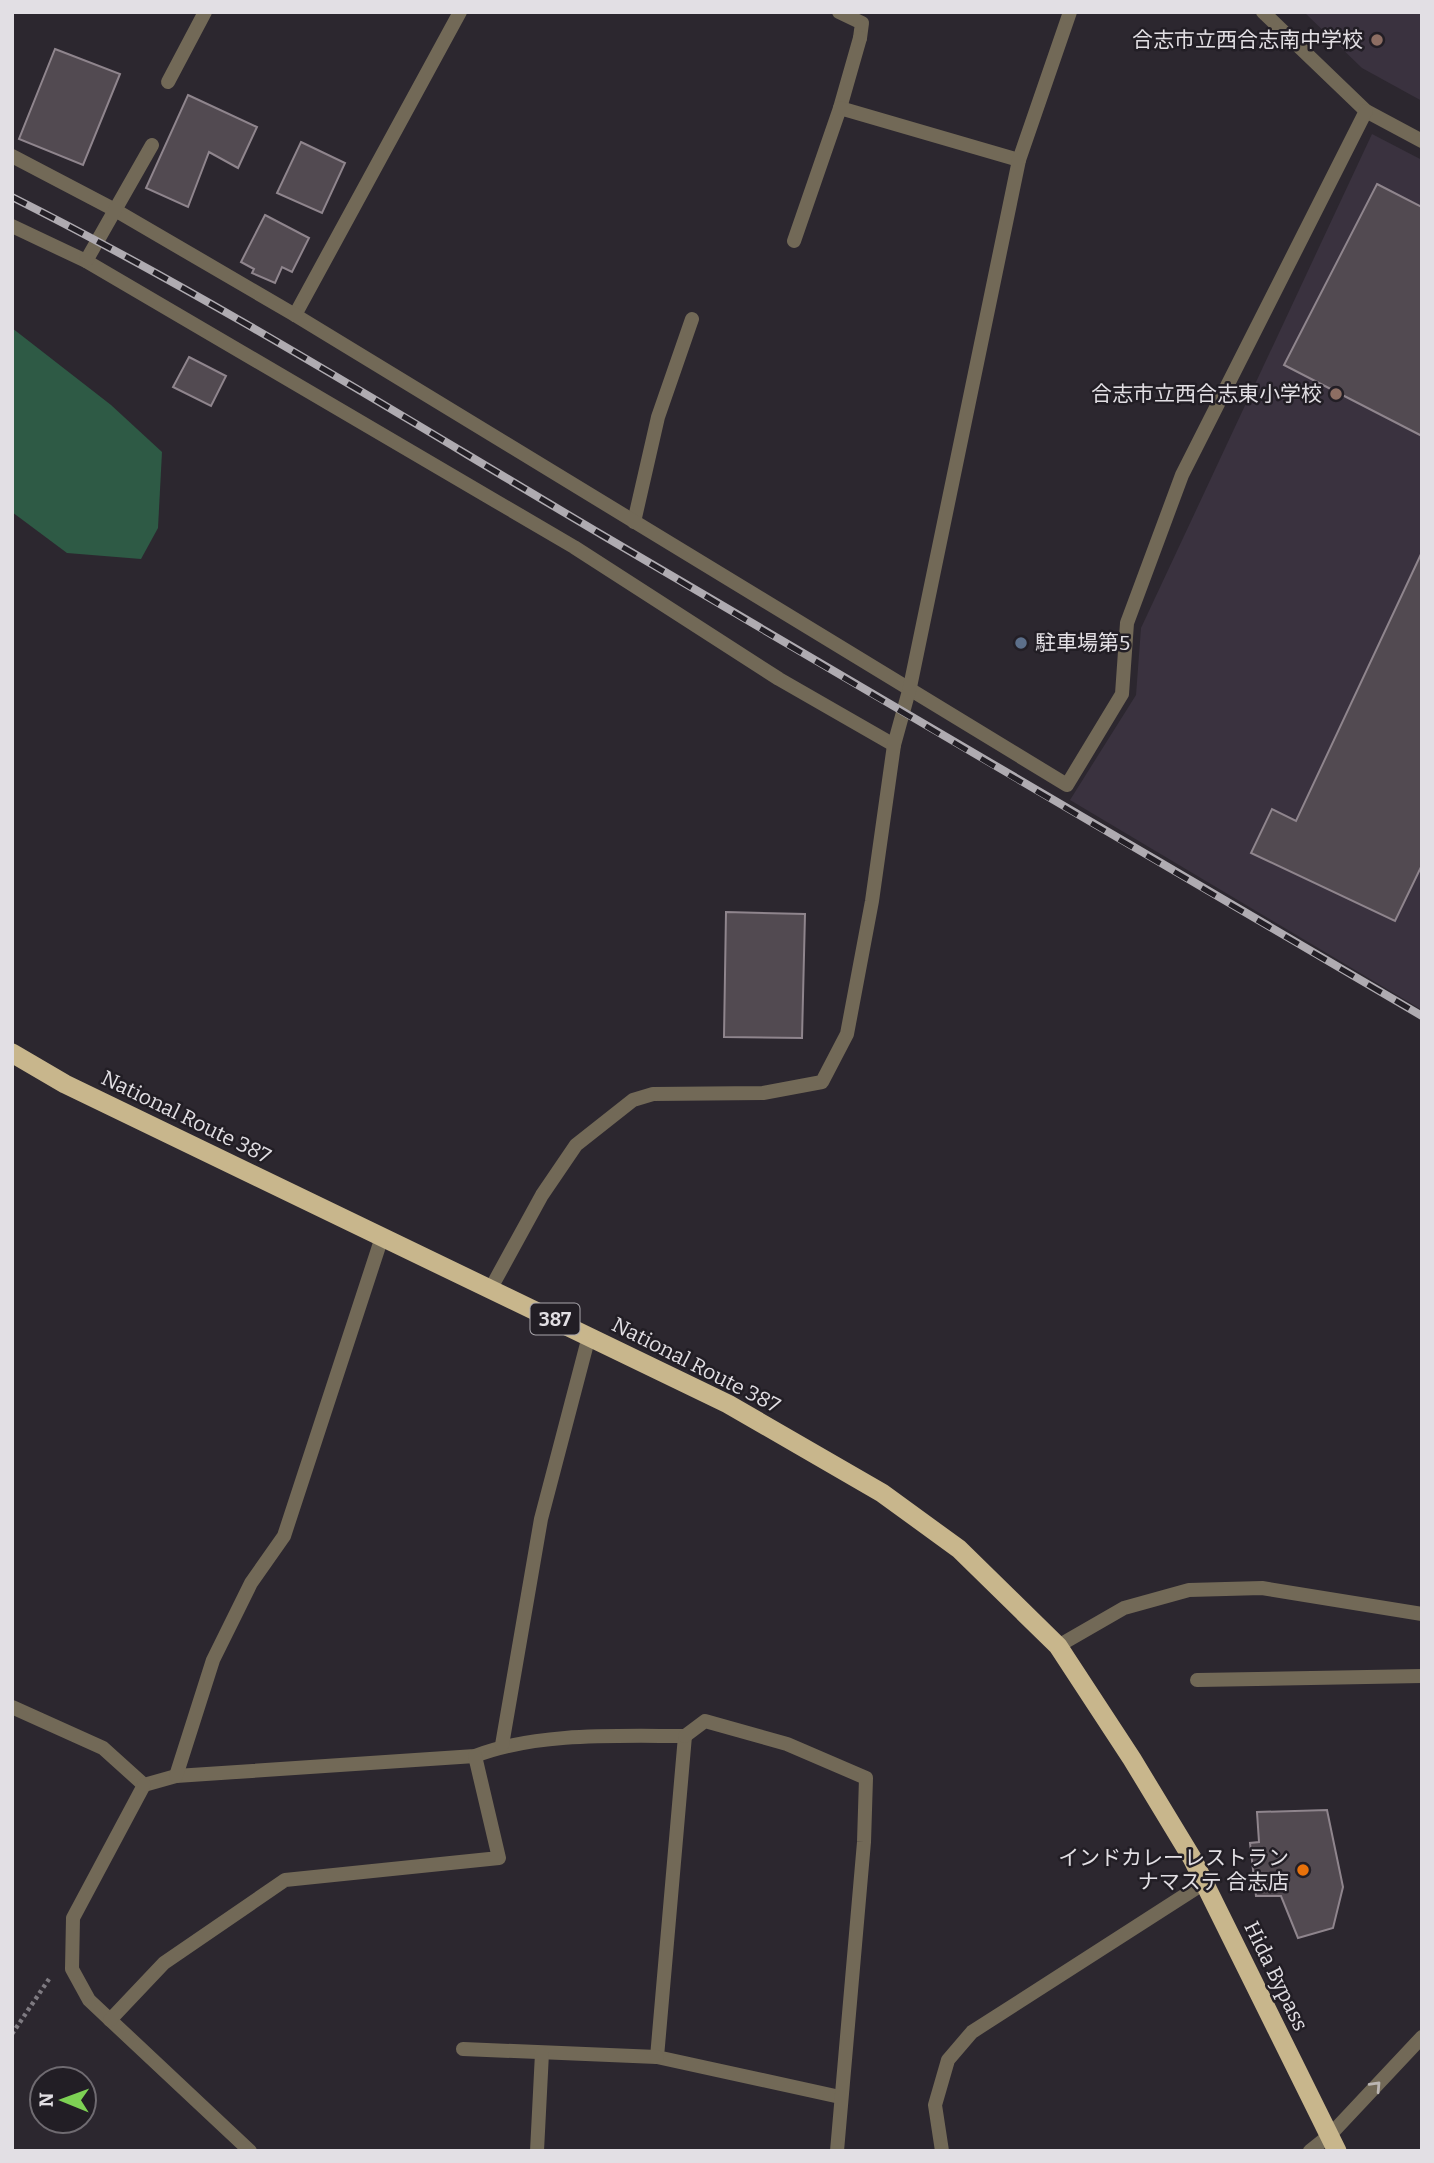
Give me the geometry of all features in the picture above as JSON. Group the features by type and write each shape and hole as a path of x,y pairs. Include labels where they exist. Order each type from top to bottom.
{"highway":[{"name":"National Route 387","path":"12,1053 65,1084 728,1404 882,1493 959,1549 1058,1646"},
{"name":"Hida Bypass","path":"1058,1646 1132,1759 1192,1858 1334,2143"}],"street":[{"path":"168,82 205,12"},
{"path":"295,315 460,12"},
{"path":"794,241 840,108 860,38 862,23 839,12"},
{"path":"491,1288 542,1195 576,1145 633,1100 653,1094 763,1093 822,1082 846,1034 872,901 894,745 910,687 1019,160 1070,12"},
{"path":"1263,12 1366,111 1422,141"},
{"path":"840,108 1019,160"},
{"path":"12,156 115,210 295,315 1067,785 1122,694 1128,623 1182,475 1366,111"},
{"path":"86,261 152,145"},
{"path":"12,226 86,261 574,547 779,679 894,745"},
{"path":"634,522 658,418 692,319"},
{"path":"176,1776 213,1660 251,1583 284,1536 382,1237"},
{"path":"502,1745 541,1519 589,1336"},
{"path":"1058,1646 1124,1608 1189,1590 1262,1588 1422,1614"},
{"path":"1197,1680 1422,1676"},
{"path":"12,1707 103,1748 144,1785"},
{"path":"250,2151 89,2000 72,1969 73,1918 144,1785 176,1776 475,1756 502,1745 601,1736 685,1736 705,1721 787,1744 866,1778 864,1842 837,2151"},
{"path":"657,2057 685,1736"},
{"path":"110,2020 164,1963 285,1880 499,1858 475,1756"},
{"path":"942,2151 935,2105 948,2060 972,2032 1204,1883"},
{"path":"1310,2151 1334,2143 1422,2037"},
{"path":"463,2049 657,2057 840,2097"},
{"path":"537,2151 542,2053"}],"path":[{"path":"12,2034 47,1980 72,1969"}],"shaded area":[{"name":"合志市立西合志南中学校","path":"1304,12 1422,12 1422,101 1362,68"},
{"name":"合志市立西合志東小学校","path":"1372,134 1422,160 1422,1010 1070,800 1136,695 1141,628"}],"green space":[{"path":"12,328 111,405 162,452 158,528 141,559 67,553 12,512"}],"building":[{"path":"55,49 120,74 83,165 19,139"},
{"path":"188,95 257,127 238,168 209,152 188,207 146,188"},
{"path":"301,142 345,163 322,213 277,193"},
{"path":"1377,184 1422,207 1422,436 1284,365"},
{"path":"265,215 309,238 292,272 282,267 275,283 252,273 254,269 241,262"},
{"path":"189,357 226,376 211,406 173,387"},
{"path":"1422,552 1422,865 1395,921 1251,853 1272,809 1296,821"},
{"path":"726,912 805,914 802,1038 724,1037"},
{"path":"1327,1810 1343,1887 1333,1928 1298,1938 1281,1896 1256,1896 1250,1843 1259,1842 1257,1812"}],"railway":[{"path":"12,197 164,278 314,363 812,659 1422,1016"}],"place":[{"name":"合志市立西合志南中学校","path":"1377,40"},
{"name":"合志市立西合志東小学校","path":"1336,394"},
{"name":"駐車場第5","path":"1021,643"},
{"name":"インドカレーレストラン ナマステ 合志店","path":"1303,1870"}]}
